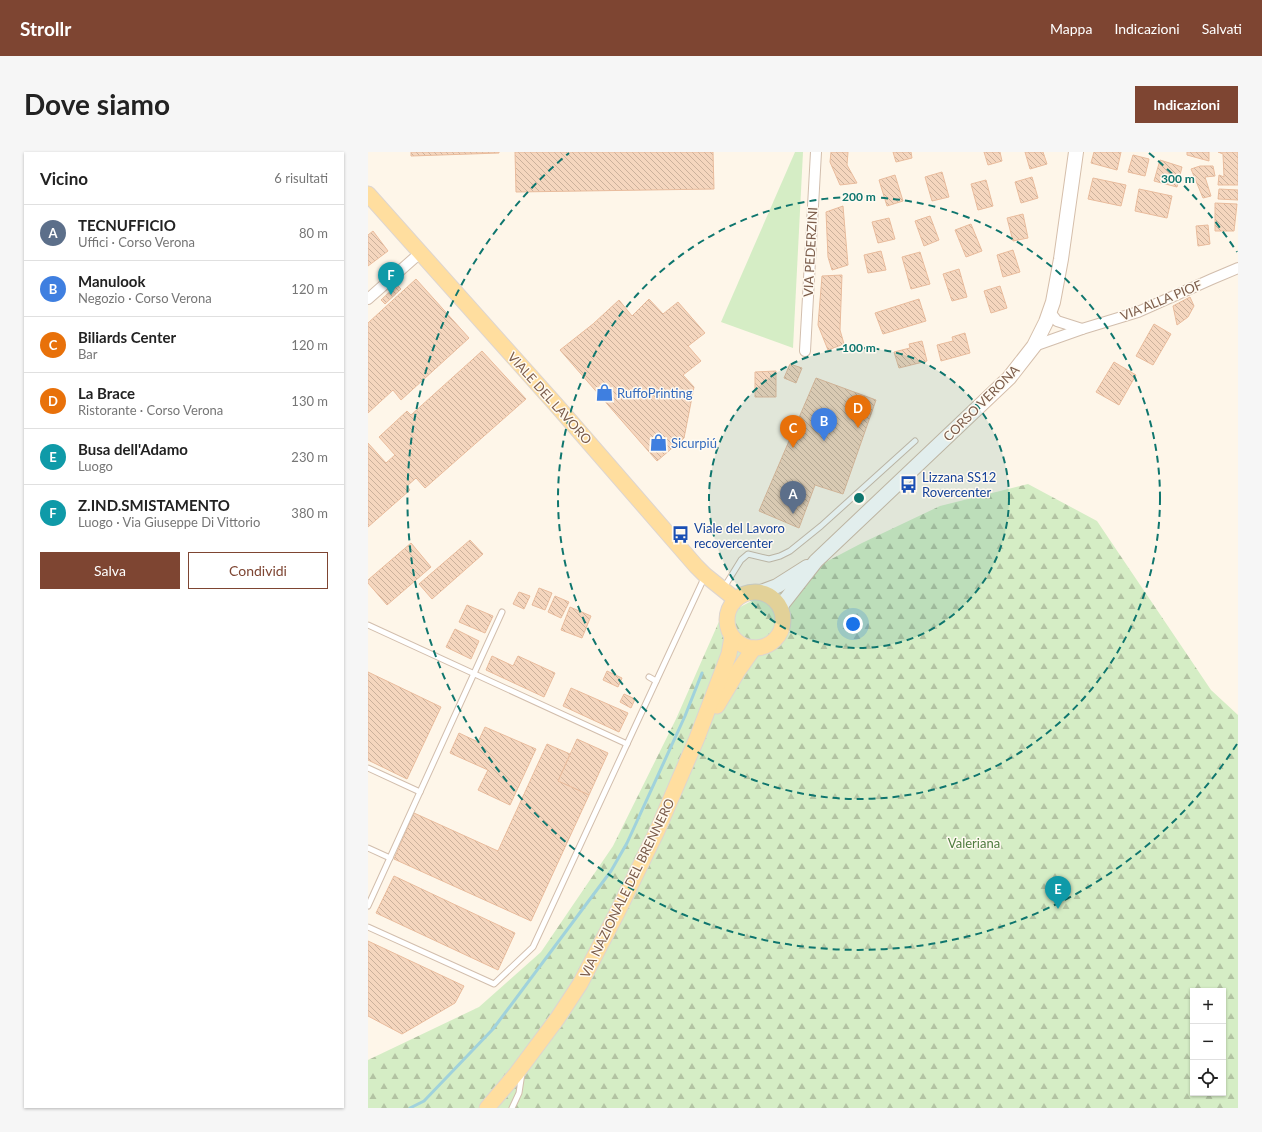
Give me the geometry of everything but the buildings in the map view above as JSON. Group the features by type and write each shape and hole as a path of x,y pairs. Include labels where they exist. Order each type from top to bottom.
{"main road":[{"name":"CORSO VERONA","path":"816,562 1009,378 1034,346 1051,318 1076,152"},
{"name":"VIALE DEL LAVORO","path":"368,194 553,401 705,575 735,599"},
{"path":"761,592 777,586 816,562"},
{"path":"780,607 816,562"},
{"path":"752,591 761,592 772,597 780,607 783,621 779,635 772,642 764,647 754,648 742,645 732,637 727,628 726,617 729,608 735,599 742,594 752,591"},
{"name":"VIA NAZIONALE DEL BRENNERO","path":"487,1108 522,1067 558,1019 580,984 623,902 657,831 698,738 729,654 732,637"},
{"name":"VIA NAZIONALE DEL BRENNERO","path":"698,738 738,671 754,648"}],"street":[{"name":"VIA PEDERZINI","path":"804,351 816,152"},
{"path":"368,299 420,253"},
{"name":"VIA ALLA PIOF","path":"1034,346 1082,328 1138,312 1238,268"},
{"path":"1060,336 1052,332 1051,318 1082,328"}],"lane":[{"path":"723,590 741,560 748,554 769,559 790,551 821,526 915,441"},
{"path":"368,927 494,984 533,947 705,575"},
{"path":"368,906 502,612"},
{"path":"368,625 627,744"},
{"path":"649,677 656,681"},
{"path":"368,768 420,792"},
{"path":"368,848 390,858"},
{"path":"512,1108 519,1093 523,1075 522,1067"}],"green space":[{"path":"795,152 803,152 793,348 721,322"},
{"name":"Valeriana","path":"1028,484 1097,521 1211,690 1238,715 1238,1108 368,1108 368,1060 479,1007 541,952 613,846 676,719 721,617 862,543 940,506"}],"waterway":[{"path":"410,1108 424,1101 493,1029 611,871 627,843 685,716 702,673"}],"place":[{"name":"Z.IND.SMISTAMENTO","path":"391,295"},
{"name":"RuffoPrinting","path":"604,393"},
{"name":"La Brace","path":"858,428"},
{"name":"Manulook","path":"824,441"},
{"name":"Sicurpiú","path":"658,443"},
{"name":"Biliards Center","path":"793,448"},
{"name":"Lizzana SS12 Rovercenter","path":"909,484"},
{"name":"TECNUFFICIO","path":"793,514"},
{"name":"Viale del Lavoro recovercenter","path":"681,535"},
{"name":"Busa dell'Adamo","path":"1058,909"}]}
